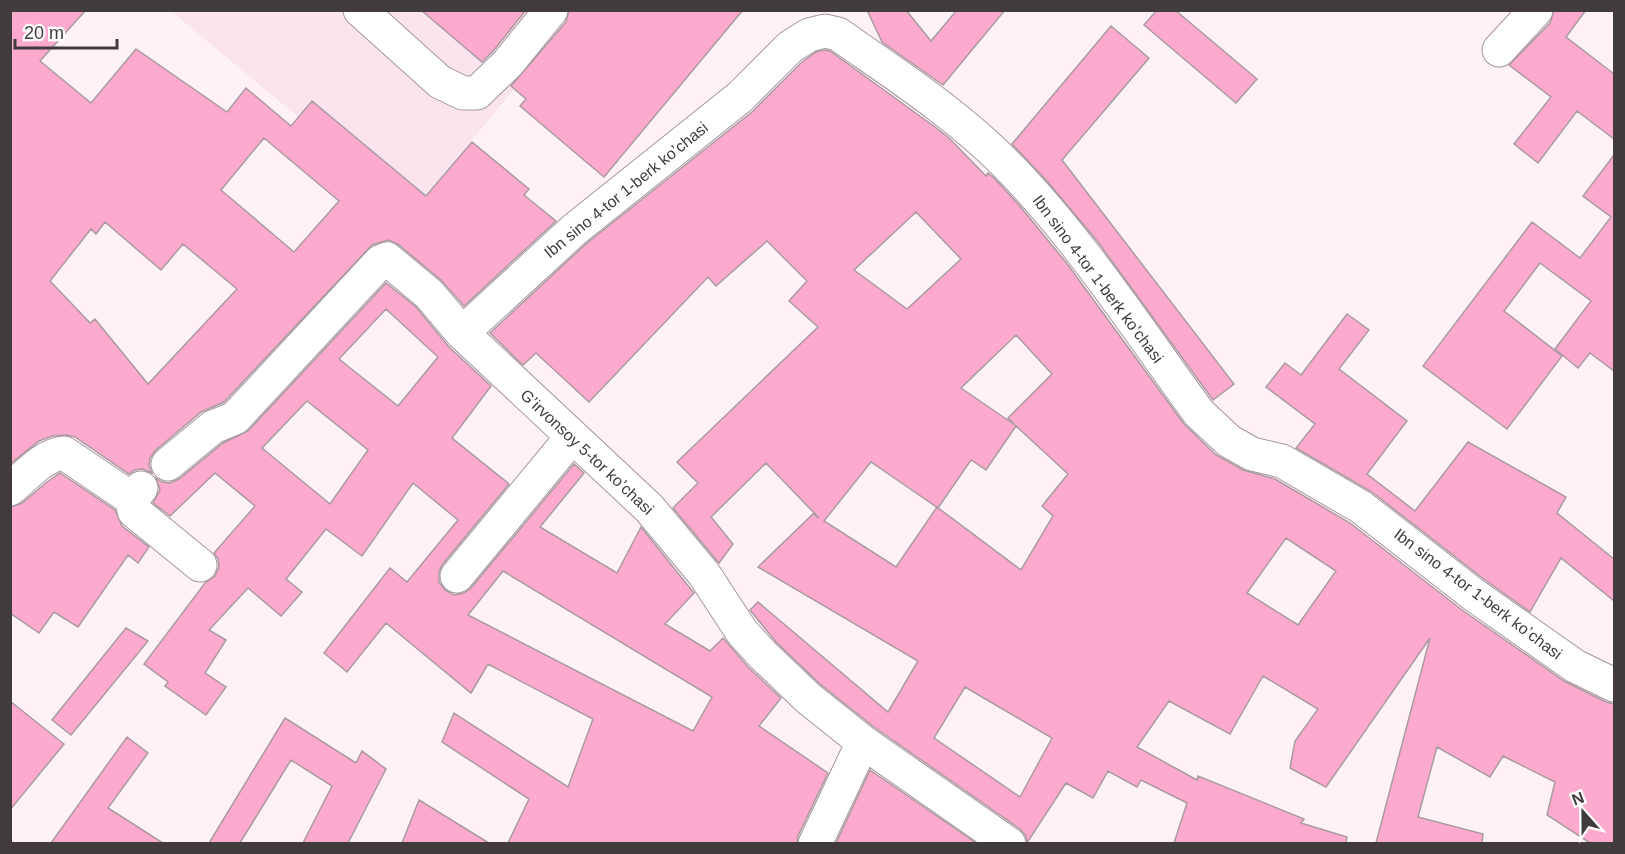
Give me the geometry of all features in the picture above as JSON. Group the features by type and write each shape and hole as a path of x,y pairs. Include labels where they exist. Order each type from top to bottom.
{"street":[{"path":"360,10 440,82 463,93 477,93 508,63 551,10"},
{"path":"1499,50 1536,10"},
{"name":"Ibn sino 4-tor 1-berk koʼchasi","path":"462,333 575,229 740,97 790,47 809,35 825,31 838,34 960,122 1007,165 1054,217 1199,413 1229,441 1252,454 1282,461 1361,507 1474,595 1575,666 1614,686"},
{"name":"Gʼirvonsoy 5-tor koʼchasi","path":"168,464 213,428 235,418 384,260 391,261 429,294 462,333 649,508 704,574 742,632 808,698 863,742 1009,843"},
{"path":"457,576 572,436"},
{"path":"10,489 46,459 55,454 64,453 136,494 134,511 200,564"},
{"path":"814,843 863,742"}],"shaded area":[{"path":"171,11 579,11 404,222 298,117"}],"building":[{"path":"10,10 86,10 40,61 91,103 136,49 227,112 246,88 291,126 312,101 426,196 472,142 529,189 524,195 556,221 464,306 441,280 399,245 389,240 372,245 224,402 201,412 156,450 150,458 149,466 152,473 143,469 129,474 75,437 67,435 52,436 39,441 10,464","holes":["264,138 339,201 294,252 221,190","105,222 161,270 183,244 237,289 148,384 95,319 90,323 50,281 91,229 96,234"]},
{"path":"421,10 526,10 482,62"},
{"path":"569,10 743,10 604,177 520,106 526,99 511,86 566,22"},
{"path":"867,10 906,10 931,41 957,10 1005,10 943,85 882,42"},
{"path":"1157,10 1175,10 1257,79 1236,103 1144,25"},
{"path":"1554,10 1586,10 1566,37 1614,74 1614,139 1577,111 1538,163 1514,144 1551,97 1509,65 1550,23"},
{"path":"1111,26 1149,58 1062,160 1234,384 1213,400 1098,242 1047,181 1012,144"},
{"path":"830,51 935,127 986,176 988,173 994,178 1068,265 1184,424 1216,455 1243,470 1275,479 1350,523 1462,610 1564,681 1614,704 1614,843 1590,843 1547,815 1555,782 1503,756 1490,777 1437,747 1418,817 1483,834 1482,843 1376,843 1430,638 1326,787 1290,768 1295,741 1318,709 1263,676 1230,734 1169,701 1137,747 1197,780 1198,776 1304,819 1301,823 1347,837 1346,843 1174,843 1187,803 1141,780 1137,787 1108,771 1093,798 1066,783 1027,843 1026,836 1020,829 874,727 820,684 776,642 750,610 758,602 888,712 918,661 758,567 813,514 819,518 766,463 711,517 733,544 719,563 673,508 698,483 677,462 818,327 789,301 807,281 767,241 716,286 708,277 589,402 536,353 523,365 490,333 587,243 752,112 802,62 816,52","holes":["916,212 961,259 907,309 854,270","1016,335 1052,374 1008,418 1015,425 961,388","1016,426 1068,474 1042,506 1053,516 1021,570 938,508 971,460 986,470","871,462 937,507 896,567 824,521","1286,538 1336,571 1298,625 1247,593","965,687 1052,738 1020,797 934,738"]},
{"path":"1614,155 1614,371 1590,353 1578,368 1555,349 1591,301 1540,263 1504,311 1562,356 1507,429 1423,366 1532,222 1580,258 1611,217 1583,196"},
{"path":"386,283 416,307 449,347 491,386 452,438 509,484 442,565 439,582 445,590 454,595 464,593 471,588 574,464 584,473 540,527 617,573 641,527 694,593 665,624 710,651 723,638 749,668 781,698 759,726 828,773 798,836 797,843 508,843 529,799 442,742 454,713 568,787 593,719 488,664 471,693 386,623 347,672 324,653 390,568 407,582 458,520 413,483 362,556 326,529 286,579 302,592 281,616 248,588 209,630 226,640 205,673 226,687 206,715 165,686 168,682 144,664 205,583 215,576 219,567 214,553 255,506 215,473 170,516 153,503 160,490 156,478 170,483 179,479 223,443 248,431","holes":["386,309 438,357 398,406 339,359","307,401 368,450 330,504 262,448","503,571 712,697 693,731 468,615"]},
{"path":"1347,314 1369,330 1339,369 1407,421 1367,474 1415,511 1468,442 1566,497 1557,513 1614,559 1614,601 1561,558 1530,612 1372,492 1296,448 1315,424 1266,387 1285,363 1301,375"},
{"path":"60,473 115,510 122,526 149,547 138,563 128,555 78,627 54,612 39,633 10,613 10,507 22,503"},
{"path":"126,628 148,641 71,735 52,720"},
{"path":"10,701 64,744 10,810"},
{"path":"285,718 356,763 362,751 386,769 348,843 303,843 332,786 291,760 240,843 209,843"},
{"path":"127,737 148,753 108,808 163,843 51,843"},
{"path":"870,770 976,843 836,843"},
{"path":"419,800 489,843 402,843"}]}
